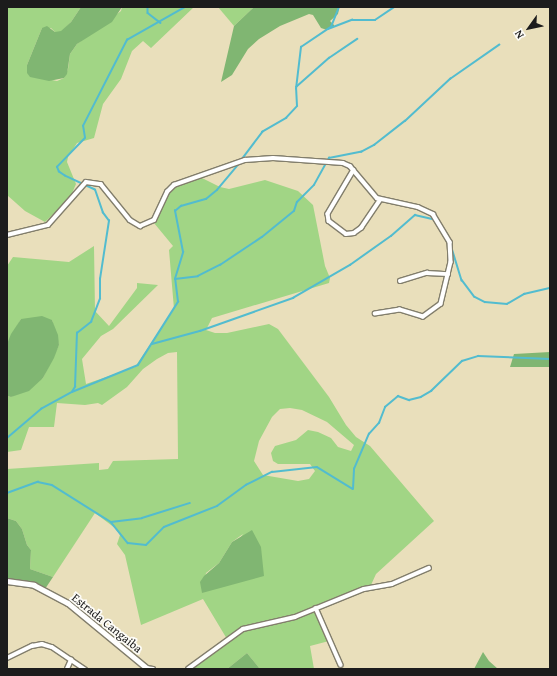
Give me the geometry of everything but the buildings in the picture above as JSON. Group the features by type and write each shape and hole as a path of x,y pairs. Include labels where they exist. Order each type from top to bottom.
{"street":[{"path":"7,235 48,225 60,214 80,185 90,181 101,184 130,220 140,226 154,220 167,192 174,185 245,160 332,161 346,163 354,170 370,192 380,200 418,207 438,219 450,242 451,262 443,302 425,316 400,310 375,314"},
{"path":"354,170 328,214 329,221 346,234 354,233 380,200"},
{"path":"400,281 427,273 448,274"},
{"path":"188,669 243,629 278,622 368,588 392,584 430,568"},
{"name":"Estrada Cangaiba","path":"7,581 34,585 68,603 147,668"},
{"path":"316,608 341,664"},
{"path":"7,658 32,646 42,644 52,647 85,669"},
{"path":"67,669 71,660"},
{"path":"147,668 153,669"}],"green space":[{"path":"7,7 81,7 71,22 61,32 55,32 51,28 42,28 27,65 30,76 57,81 64,78 68,69 70,54 77,44 121,11 122,7 194,7 151,48 143,41 132,51 121,79 103,104 94,138 77,143 68,157 67,162 76,184 70,198 45,222 25,211 7,195"},
{"path":"81,7 122,7 112,22 77,44 70,54 67,74 64,78 49,81 30,77 27,73 27,65 42,28 47,26 55,32 61,31 71,22"},
{"path":"218,7 254,7 234,26"},
{"path":"254,7 339,7 339,9 338,14 330,21 334,27 327,30 321,28 313,15 309,14 280,26 259,39 248,49 232,75 221,82 234,26"},
{"path":"202,178 220,187 229,189 265,180 298,191 313,205 325,266 330,278 329,283 212,318 206,330 215,333 227,333 269,324 278,329 329,397 346,425 356,437 370,446 434,521 376,574 371,585 313,607 329,641 310,646 314,669 260,669 247,653 227,669 186,669 204,660 227,639 203,599 141,625 125,555 117,544 120,535 115,528 95,513 53,577 30,569 31,550 27,545 22,529 16,521 7,518 7,469 99,463 99,470 108,469 113,461 178,459 177,352 168,353 157,359 143,369 127,387 102,405 98,403 85,405 57,403 54,427 29,427 21,450 7,452 7,396 11,397 43,378 59,345 52,320 21,319 7,344 7,266 13,257 69,262 94,246 95,311 109,326 137,288 137,283 158,285 113,329 101,336 82,359 86,384 135,367 174,309 169,250 173,246 154,223 171,189 188,180","holes":["290,408 302,410 327,422 354,445 351,451 338,447 331,438 318,432 308,430 296,440 275,446 271,453 273,461 278,464 310,464 315,471 309,479 298,481 263,475 254,461 259,441 272,417 280,409","243,534 202,593 206,573 219,563 232,542"]},
{"path":"42,316 52,320 58,335 59,345 54,358 43,378 29,391 11,397 7,396 7,344 11,334 21,319"},
{"path":"550,352 550,367 510,367 514,354"},
{"path":"7,518 16,521 22,529 27,545 31,550 30,569 53,577 45,589 7,580"},
{"path":"252,530 261,547 264,576 202,593 200,582 204,576 219,563 232,542"},
{"path":"483,652 489,661 498,669 474,669"},
{"path":"247,653 260,669 227,669"}],"waterway":[{"path":"148,7 148,13 161,23"},
{"path":"72,392 75,387 77,333 91,322 100,299 100,279 109,221 103,213 95,190 65,176 59,172 57,167 85,138 83,126 127,40 185,7"},
{"path":"242,159 262,132 286,118 297,106 296,89 301,47 331,27 339,7"},
{"path":"328,29 352,20 375,20 394,7"},
{"path":"296,87 329,58 357,39"},
{"path":"175,279 198,276 220,265 262,237 294,211 297,202 314,185 329,158 361,152 374,145 405,121 450,79 499,45"},
{"path":"7,438 41,409 72,392 138,365 178,302 175,279 183,252 175,211 181,206 206,199 217,190 239,164"},
{"path":"152,344 200,331 293,298 350,265 391,236 415,215 436,220"},
{"path":"440,223 448,235"},
{"path":"452,248 462,280 475,297 485,302 507,304 524,294 550,288"},
{"path":"7,493 38,482 52,485 111,522 128,543 146,545 164,527 217,506 246,485 272,472 317,467 353,489 354,469 369,434 379,423 385,407 398,396 409,400 421,397 431,391 462,361 478,356 550,359"},
{"path":"111,522 142,518 190,503"}]}
